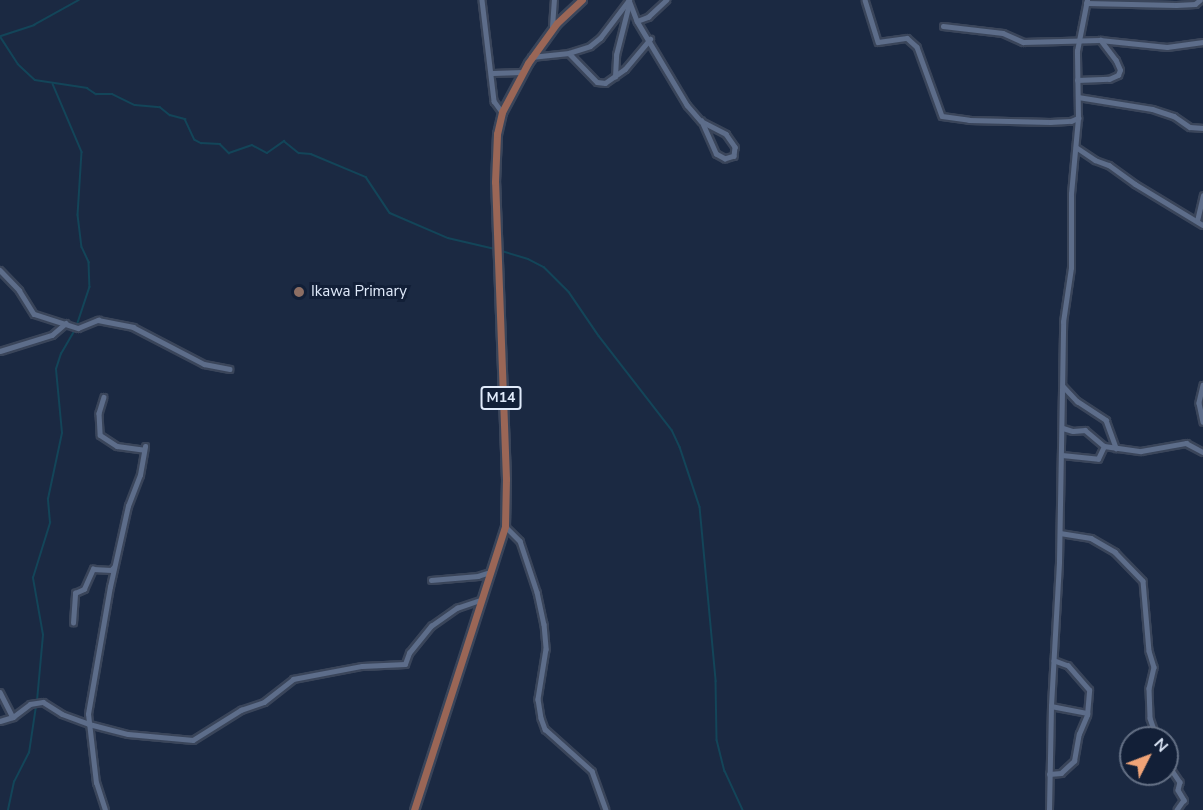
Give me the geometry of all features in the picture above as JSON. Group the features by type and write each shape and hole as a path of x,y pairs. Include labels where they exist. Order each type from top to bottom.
{"main road":[{"name":"M14","path":"414,810 505,526 506,479 495,182 497,134 502,112 531,57 551,31 582,0"}],"street":[{"path":"482,0 495,103 502,112"},
{"path":"551,31 554,0"},
{"path":"638,21 648,17 665,0"},
{"path":"865,0 878,42 907,38 917,47 942,116 969,120 1050,122 1071,121 1078,118"},
{"path":"1049,810 1051,706 1060,533 1063,322 1071,268 1071,194 1078,118 1078,40 1087,1 1176,5 1195,4 1200,0"},
{"path":"629,1 671,79 687,105 701,121 716,154 724,159 734,156 735,147 726,134 701,121"},
{"path":"531,57 569,53 597,40 629,1"},
{"path":"615,77 616,56 629,1"},
{"path":"943,26 1003,33 1023,42 1100,40 1167,46 1203,42"},
{"path":"569,53 597,82 605,83 615,77 650,39"},
{"path":"1077,81 1109,79 1118,75 1120,70 1116,61 1100,40"},
{"path":"492,73 522,72"},
{"path":"1078,97 1152,109 1173,116 1190,127 1203,128"},
{"path":"1076,147 1095,160 1109,165 1134,184 1203,225"},
{"path":"1197,221 1203,196"},
{"path":"0,270 19,290 33,314 80,328 98,320 133,327 204,364 230,369"},
{"path":"0,351 52,335 66,324"},
{"path":"1203,385 1199,403 1203,422"},
{"path":"1063,386 1077,400 1106,420 1116,448"},
{"path":"104,397 99,413 100,435 117,446 145,448 140,475 128,506 114,567 89,703 89,724 97,790 105,810"},
{"path":"1063,428 1073,431 1085,430 1104,446 1153,450 1186,443 1203,452"},
{"path":"1062,455 1098,459 1104,446"},
{"path":"505,526 520,542 537,592 544,624 546,649 538,699 541,718 545,729 592,771 606,810"},
{"path":"1060,533 1091,538 1115,552 1143,581 1149,651 1154,667 1149,688 1150,718 1153,726"},
{"path":"73,623 75,593 84,589 93,569 111,570 114,567"},
{"path":"431,580 478,576 490,572"},
{"path":"0,721 14,717 30,704 43,702 62,714 128,734 193,740 241,710 264,702 293,679 362,666 405,664 409,653 431,626 457,608 480,600"},
{"path":"1049,774 1061,773 1074,761 1078,734 1087,713 1087,686 1064,663 1054,661"},
{"path":"0,692 14,717"},
{"path":"1051,706 1087,713"},
{"path":"1177,810 1184,800 1178,790 1179,786"}],"waterway":[{"path":"1,36 34,25 79,0"},
{"path":"0,36 18,64 35,80 87,88 96,94 112,94 135,105 160,107 170,115 185,119 195,140 201,143 220,144 229,153 252,145 267,153 284,141 299,153 311,154 366,177 390,213 448,238 495,249"},
{"path":"53,84 82,152 78,215 82,247 89,262 90,287 77,326"},
{"path":"502,251 544,267 569,292 599,336 672,430 680,447 700,507 716,681 717,740 725,771 743,810"},
{"path":"37,701 43,635 33,578 50,523 48,499 62,433 56,369 61,354 75,330"},
{"path":"8,810 14,782 29,753 36,706"}],"place":[{"name":"Ikawa Primary","path":"299,292"}]}
